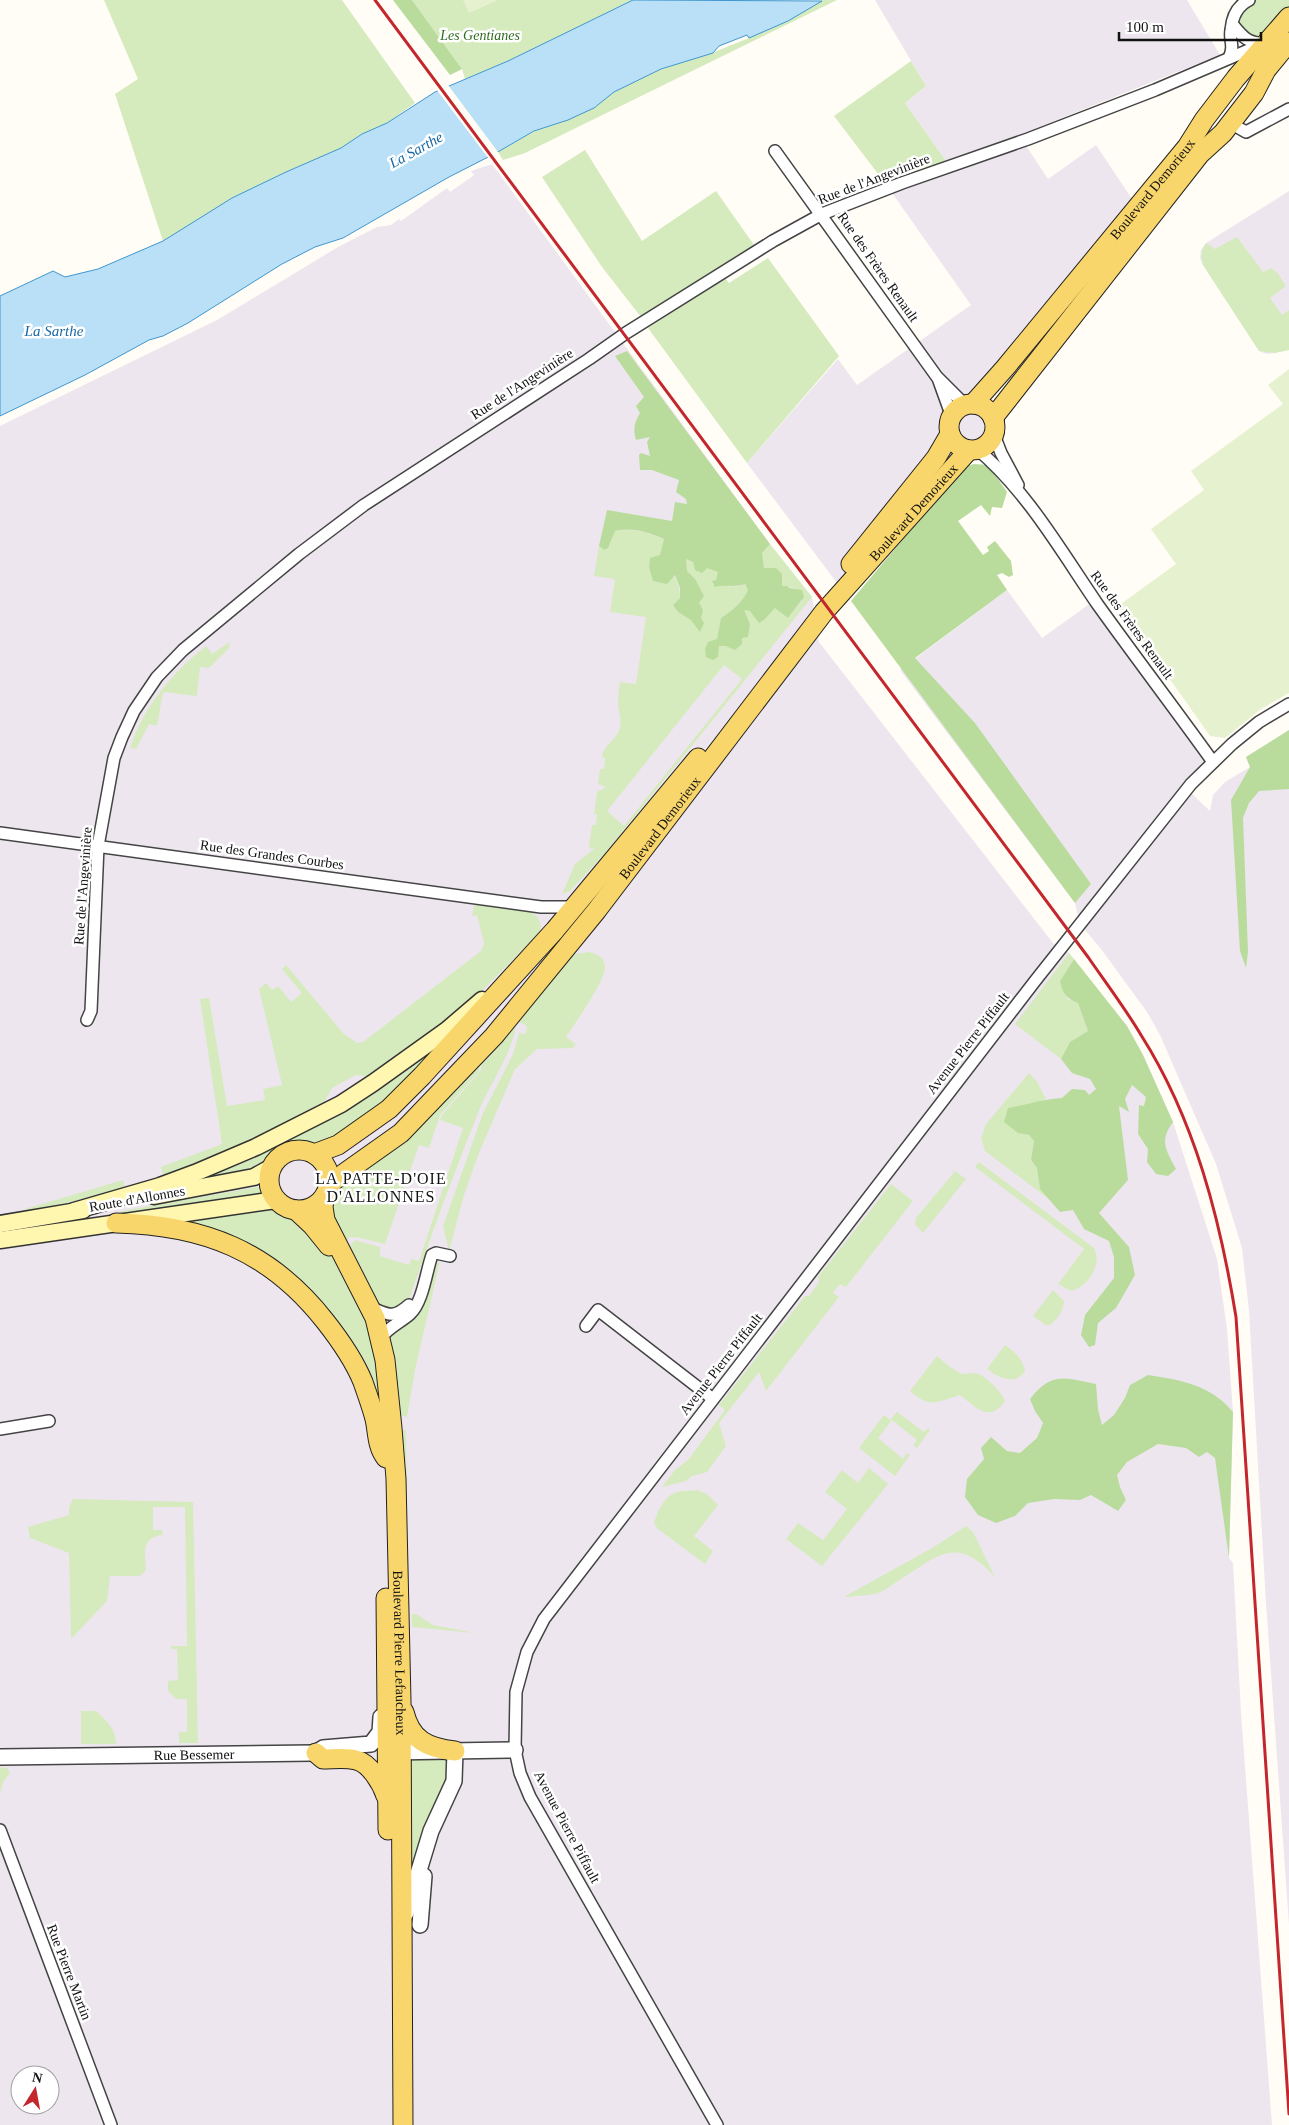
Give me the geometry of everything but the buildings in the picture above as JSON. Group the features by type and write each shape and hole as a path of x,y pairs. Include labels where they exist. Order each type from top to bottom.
{"main road":[{"name":"Boulevard Demorieux","path":"314,1154 338,1146 389,1109 610,867 936,458 960,415 1005,368 1187,146 1204,120 1263,43 1289,17"},
{"name":"Boulevard Demorieux","path":"993,426 1200,154 1223,133 1254,93 1266,70 1289,42"},
{"path":"985,408 993,426 986,446 973,449 959,446 960,415 985,408"},
{"name":"Boulevard Demorieux","path":"327,1190 401,1133 494,1036 597,910 824,612 973,449"},
{"path":"74,1211 160,1186 194,1173 256,1147 341,1104 373,1083 472,1009 555,928 569,906 610,867"},
{"path":"302,1151 314,1154 326,1166 327,1190 313,1207 296,1210 285,1207 276,1200 268,1181 272,1167 280,1158 290,1152 302,1151"},
{"name":"Route d'Allonnes","path":"0,1224 254,1177 272,1167"},
{"name":"Boulevard Pierre Lefaucheux","path":"327,1190 322,1208 325,1220 372,1308 380,1339 385,1360 396,1479 401,1701 388,1800 391,2125"},
{"name":"Route d'Allonnes","path":"0,1240 276,1200"},
{"name":"Boulevard Pierre Lefaucheux","path":"296,1210 312,1225 333,1251 357,1298 374,1347 385,1431 386,1605 401,1931 403,2125"},
{"path":"116,1223 145,1224 193,1232 227,1242 260,1260 286,1278 313,1306 342,1342 362,1381 375,1417 380,1451 386,1458"},
{"path":"401,1701 407,1725 421,1741 432,1747 455,1751"},
{"path":"315,1753 323,1759 356,1760 363,1763 379,1781 388,1800"}],"street":[{"path":"1229,58 1232,48 1230,31 1238,9 1249,0"},
{"path":"1233,25 1243,37 1263,43"},
{"name":"Rue de l'Angevinière","path":"87,1020 91,1010 98,846 114,758 134,711 157,677 183,650 309,545 364,505 626,333 773,241 822,214 902,183 1028,139 1155,90 1263,43"},
{"path":"1240,128 1246,132 1289,109"},
{"name":"Rue des Frères Renault","path":"775,151 822,214 937,378 960,415"},
{"name":"Rue des Frères Renault","path":"937,378 960,415"},
{"name":"Rue des Frères Renault","path":"993,426 1000,453 1028,504"},
{"name":"Rue des Frères Renault","path":"973,449 991,461 1028,504 1213,762"},
{"name":"Avenue Pierre Piffault","path":"717,2125 530,1797 520,1773 515,1750 516,1692 527,1652 544,1619 1035,981 1191,784 1259,722 1289,704"},
{"name":"Rue des Grandes Courbes","path":"0,833 541,907 569,906"},
{"path":"541,907 555,928"},
{"path":"380,1339 414,1309 420,1299 432,1255 450,1256"},
{"path":"372,1308 386,1315 398,1313 410,1304 424,1280"},
{"path":"586,1326 598,1310 713,1399"},
{"path":"0,1429 49,1420"},
{"path":"315,1753 323,1748 369,1745 378,1735 381,1708 380,1631 386,1605"},
{"name":"Rue Bessemer","path":"0,1757 515,1750"},
{"path":"401,1931 431,1830 454,1781 455,1751"},
{"name":"Rue Pierre Martin","path":"0,1830 111,2125"},
{"path":"420,1925 424,1866 431,1830"}],"shaded area":[{"path":"875,0 1187,0 1220,55 1019,135 1048,179 1096,145 1130,196 1144,209 985,408 990,412 995,426 991,441 980,449 969,450 959,446 840,587 747,463 838,359 857,385 971,305 885,183 946,161 905,103 926,86"},
{"path":"492,164 770,544 812,597 819,642 1053,943 1069,953 1127,1026 1143,1055 1173,1122 1217,1259 1227,1329 1233,1412 1229,1558 1233,1563 1241,1713 1272,2125 0,2125 0,426 217,320 338,247 377,227 391,225 399,219 401,221 447,188 450,192 474,175 471,171"},
{"path":"1289,191 1289,350 1267,354 1259,351 1203,265 1200,258 1201,250 1206,243"},
{"path":"1007,590 1042,638 1095,600 1213,762 1187,789 1210,811 1213,795 1225,782 1250,767 1246,757 1289,730 1289,1925 1266,1603 1249,1311 1242,1248 1216,1164 1160,1035 1147,1012 1101,949 1080,924 1075,903 900,670"}],"green space":[{"path":"104,0 342,0 415,103 387,123 362,134 341,148 232,198 163,241 115,94 138,79"},
{"path":"393,0 412,0 462,69 450,75"},
{"name":"Les Gentianes","path":"412,0 633,0 508,61 465,79 462,69"},
{"path":"463,0 498,0 469,13"},
{"path":"823,0 837,0 525,153 503,160 498,152 535,131 568,120 594,108 614,92 661,69 712,53 749,38 788,21"},
{"path":"1249,0 1289,0 1289,8 1279,23 1261,34 1250,36 1234,19"},
{"path":"911,61 926,86 905,103 946,161 885,183 834,116"},
{"path":"585,150 642,241 716,191 754,245 641,317 602,267 542,177"},
{"path":"1237,237 1263,272 1271,268 1277,272 1286,286 1270,298 1282,315 1289,310 1289,350 1275,353 1259,351 1203,265 1202,254 1206,243 1215,249"},
{"path":"768,258 839,356 747,463 648,328 725,278 729,283"},
{"path":"627,351 770,544 762,553 764,568 776,568 782,574 782,586 802,590 804,597 788,618 775,608 759,623 750,611 744,610 750,624 748,637 742,638 742,644 735,650 726,646 719,646 718,657 713,660 706,657 705,649 708,642 717,639 721,618 746,595 748,590 745,584 715,587 712,581 716,580 718,572 707,568 702,573 695,570 693,562 686,559 687,571 695,579 704,596 699,603 703,610 701,618 704,623 700,632 691,620 678,612 673,605 680,598 680,588 675,575 667,584 653,581 649,567 650,558 660,555 664,539 640,531 622,530 615,531 608,548 604,550 599,546 607,510 672,521 675,502 687,504 686,499 676,492 679,480 652,470 640,470 639,455 641,453 650,456 647,442 650,437 636,440 635,426 640,413 636,406 644,397 615,356"},
{"path":"1289,369 1289,693 1261,709 1225,738 1210,736 1118,606 1176,564 1151,529 1204,490 1191,471 1283,404 1268,385"},
{"path":"974,464 988,465 1007,492 1002,508 992,507 990,516 981,505 958,521 983,555 989,551 987,547 995,541 1011,561 1013,575 1009,577 1002,573 997,575 1007,590 915,658 975,723 1091,884 1075,903 851,601 964,467"},
{"path":"626,529 645,532 664,539 660,555 674,575 680,592 680,598 673,605 685,616 701,618 695,579 687,571 686,559 719,572 716,580 723,584 733,587 745,584 748,590 743,599 721,618 717,639 719,652 719,646 725,646 738,640 750,624 743,609 750,611 756,617 771,613 775,607 788,618 802,601 794,588 782,586 782,574 764,568 762,553 770,544 812,597 606,852 570,891 562,894 575,864 595,848 591,849 589,847 592,825 596,825 597,814 594,814 597,792 606,787 598,784 600,769 604,769 605,758 602,757 605,749 617,735 620,727 618,695 620,682 636,684 646,617 610,612 615,579 594,576 599,546 604,550 615,531","holes":["724,665 742,679 624,826 607,811"]},
{"path":"230,642 229,648 209,668 200,667 197,696 163,692 157,726 149,724 136,749 130,748 151,704 182,667 206,646 212,654"},
{"path":"1289,730 1289,789 1259,791 1249,803 1243,818 1248,952 1246,968 1240,951 1231,800 1250,767 1246,757"},
{"path":"479,904 531,912 539,920 540,932 460,1013 373,1077 356,1075 332,1088 322,1106 265,1136 164,1178 161,1167 222,1144 200,999 209,998 227,1106 265,1100 263,1089 282,1085 259,989 266,983 272,990 278,986 291,1002 302,993 282,969 286,965 344,1034 357,1043 363,1042 481,951 484,943 477,915 472,916 474,906"},
{"path":"589,952 602,958 605,966 601,980 589,1002 566,1037 576,1044 573,1048 537,1049 515,1069 479,1153 464,1195 449,1251 443,1226 483,1113 513,1054 519,1033 526,1034 527,1026 509,1017 554,964 576,954"},
{"path":"1069,953 1074,959 1060,981 1067,999 1078,1003 1088,1031 1070,1042 1061,1059 1015,1024"},
{"path":"1074,959 1127,1026 1143,1055 1173,1122 1165,1140 1167,1151 1176,1169 1168,1176 1156,1174 1147,1162 1148,1149 1138,1134 1139,1105 1144,1106 1146,1097 1132,1085 1125,1099 1129,1112 1119,1106 1128,1180 1099,1213 1129,1247 1135,1275 1116,1308 1098,1323 1095,1345 1089,1347 1081,1335 1085,1315 1114,1278 1114,1257 1109,1241 1084,1229 1073,1210 1060,1212 1040,1189 1037,1168 1031,1160 1034,1141 1029,1135 1018,1133 1004,1122 1008,1108 1062,1098 1072,1089 1085,1090 1089,1095 1096,1089 1090,1079 1072,1073 1061,1059 1070,1042 1088,1031 1078,1003 1066,995 1060,981"},
{"path":"472,1009 389,1109 308,1152 297,1151 287,1153 279,1158 272,1167 160,1186 341,1104"},
{"path":"510,1020 516,1026 513,1038 505,1060 478,1113 442,1206 409,1300 391,1311 379,1308 349,1247 355,1240 380,1247 380,1256 409,1265 411,1259 419,1261 463,1128 440,1120 442,1115 481,1070 481,1059"},
{"path":"480,1061 479,1071 440,1115 429,1148 419,1145 385,1244 350,1237 344,1244 325,1195"},
{"path":"1029,1073 1036,1080 1046,1099 1031,1105 1008,1108 1018,1133 1029,1135 1034,1141 1031,1161 1037,1168 1040,1189 1050,1200 985,1151 981,1138 986,1124"},
{"path":"979,1162 1094,1248 1097,1261 1095,1268 1083,1285 1071,1291 1058,1284 1084,1249 975,1167"},
{"path":"955,1171 966,1179 923,1233 915,1224 916,1218"},
{"path":"123,1180 125,1188 25,1214 25,1209"},
{"path":"891,1184 913,1201 846,1287 840,1284 833,1293 839,1297 766,1391 759,1372 719,1423 726,1446 707,1472 692,1476 686,1481 662,1487 675,1470 688,1460 725,1410 719,1405 805,1296 809,1296 819,1282 818,1277"},
{"path":"269,1185 276,1200 290,1209 333,1251 357,1298 374,1347 385,1431 375,1417 313,1306 227,1242 101,1220 122,1211"},
{"path":"440,1261 415,1370 407,1417 399,1415 385,1342 391,1331 410,1314 434,1265"},
{"path":"1053,1290 1064,1301 1061,1312 1055,1320 1050,1325 1046,1325 1033,1316"},
{"path":"1005,1345 1018,1356 1024,1366 1025,1371 1016,1379 1006,1379 987,1369"},
{"path":"937,1356 960,1373 979,1374 997,1389 1005,1401 999,1408 988,1412 977,1408 960,1395 939,1402 929,1402 917,1397 910,1391"},
{"path":"1148,1375 1195,1385 1215,1396 1233,1412 1229,1558 1215,1458 1207,1452 1199,1457 1186,1448 1158,1444 1127,1462 1117,1475 1126,1500 1118,1511 1091,1495 1080,1500 1054,1499 1028,1503 1015,1516 996,1523 978,1515 965,1497 967,1479 984,1459 981,1448 991,1437 1007,1451 1020,1453 1037,1438 1043,1423 1030,1399 1045,1384 1052,1380 1067,1379 1096,1384 1098,1409 1102,1425 1114,1415 1125,1398 1130,1385"},
{"path":"897,1412 924,1432 928,1428 930,1430 917,1448 913,1445 917,1440 892,1420 878,1438 903,1459 907,1453 910,1455 895,1476 859,1448 884,1415 890,1420"},
{"path":"406,1430 407,1493 399,1479 399,1431"},
{"path":"869,1468 888,1484 822,1566 786,1539 798,1523 823,1540 847,1509 825,1492 842,1470 858,1483"},
{"path":"697,1490 707,1494 718,1505 694,1536 713,1551 705,1564 658,1529 654,1523 659,1509 665,1500 679,1491"},
{"path":"73,1499 193,1502 198,1743 179,1743 179,1732 187,1732 187,1699 176,1699 168,1691 168,1681 178,1680 177,1649 171,1649 171,1646 187,1646 185,1507 153,1507 153,1530 162,1530 163,1535 156,1536 148,1542 145,1552 146,1570 140,1576 110,1576 107,1601 71,1639 69,1553 30,1538 28,1527 69,1515 69,1507"},
{"path":"966,1526 973,1532 995,1577 981,1564 968,1556 957,1553 946,1554 935,1558 880,1592 870,1595 844,1597 932,1548"},
{"path":"412,1614 416,1614 433,1625 475,1633 412,1627"},
{"path":"81,1711 96,1711 113,1730 116,1744 81,1744"},
{"path":"455,1751 456,1764 401,1931 401,1752"},
{"path":"0,1767 7,1768 10,1773 3,1782 0,1793"}],"water":[{"name":"La Sarthe","path":"633,0 822,1 788,21 749,38 747,35 719,46 713,53 661,69 614,92 594,108 568,120 534,131 343,238 315,247 282,264 188,323 163,336 149,340 85,375 0,416 0,296 53,271 65,277 98,269 163,241 232,198 341,148 362,134 387,123 435,92 508,61"}],"pier":[{"path":"448,85 499,154 489,159 436,89"}],"railway":[{"path":"375,0 1088,957 1135,1025 1160,1068 1176,1101 1203,1171 1222,1244 1236,1317 1289,2114"}],"district":[{"name":"LA PATTE-D'OIE D'ALLONNES","path":"381,1187"}]}
